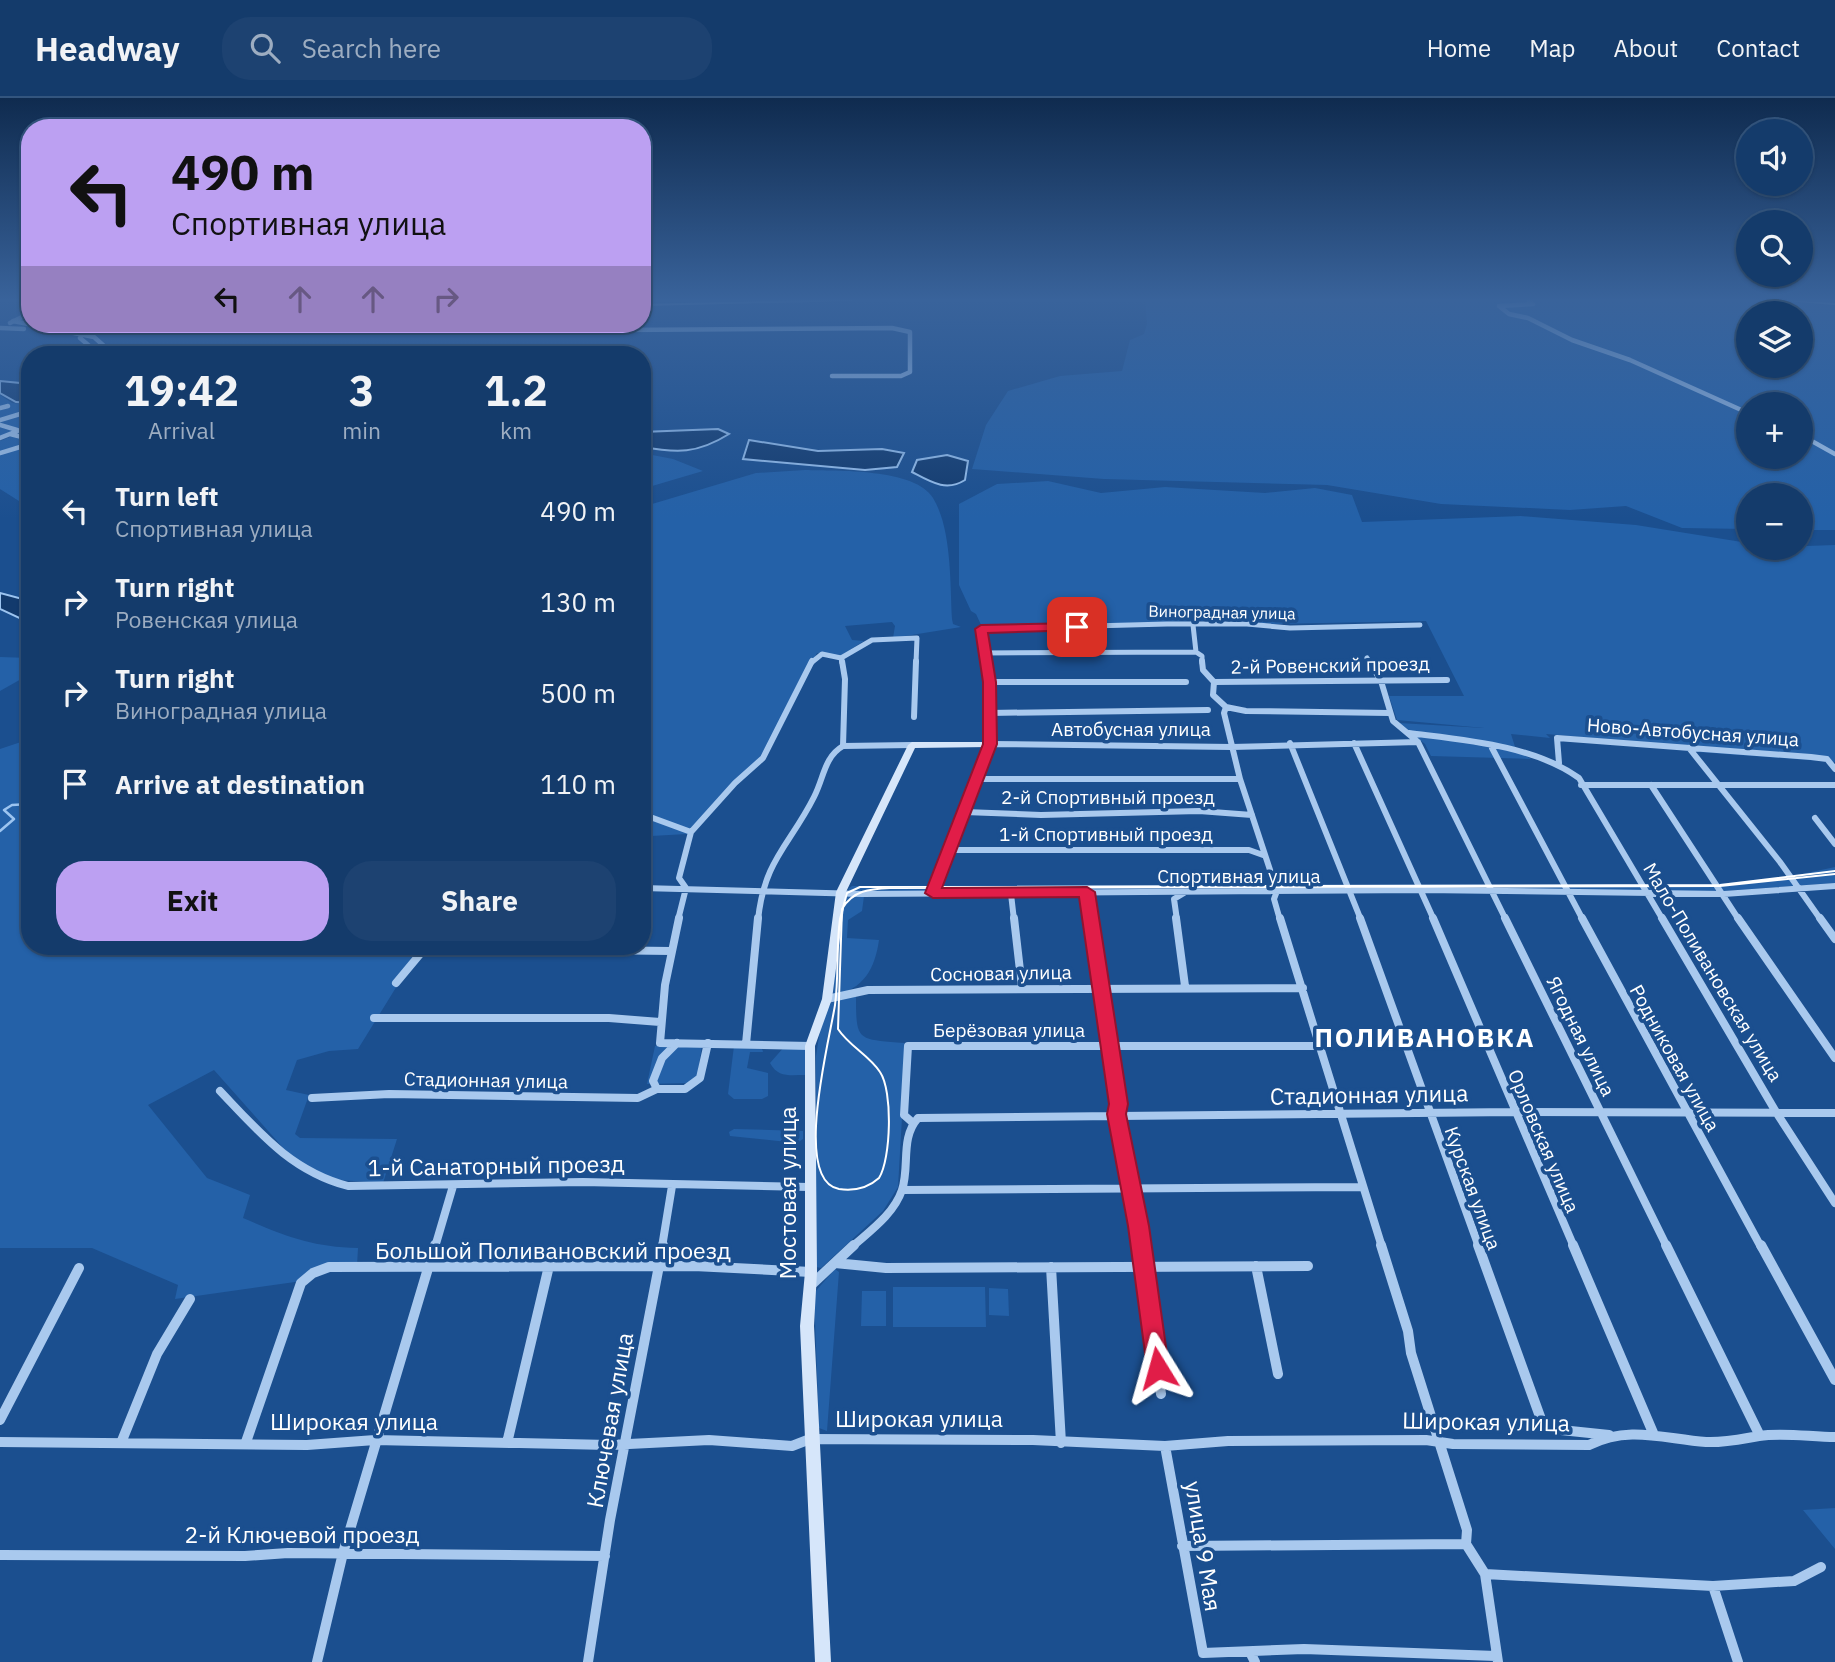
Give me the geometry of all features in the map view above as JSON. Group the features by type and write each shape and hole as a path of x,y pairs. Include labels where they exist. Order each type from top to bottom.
{"street":[{"path":"832,376 901,376 908,373"},
{"path":"1659,373 1736,408"},
{"path":"0,408 8,406"},
{"path":"0,423 21,415"},
{"path":"0,423 18,430"},
{"path":"0,438 21,429"},
{"path":"10,434 21,438"},
{"path":"1813,442 1835,454"},
{"path":"0,453 21,445"},
{"name":"Виноградная улица","path":"981,629 1247,624 1290,628 1420,625"},
{"path":"1193,625 1196,652"},
{"path":"933,893 947,850 965,812 990,744 990,682 981,629"},
{"path":"810,1046 660,1043 660,1022 671,951 686,888 679,878 691,832 740,778 763,758 812,661 822,654 841,658 872,640 917,638 914,716"},
{"path":"983,653 1196,652 1202,656 1203,670 1214,682 1213,695 1226,708 1246,711 1389,713"},
{"path":"746,1044 761,890 773,860 814,797 831,753 843,746 845,679 841,658"},
{"name":"Ягодная улица","path":"1367,658 1381,681 1393,721 1418,742 1494,892 1760,1436"},
{"name":"2-й Ровенский проезд","path":"1214,682 1447,680"},
{"path":"990,682 1186,682"},
{"path":"1226,708 1224,713 1240,779 1277,891 1274,899 1361,1187 1393,1280 1408,1331 1411,1353 1467,1530 1466,1544 1485,1574 1497,1659 1358,1649 1253,1657"},
{"path":"989,713 1208,710"},
{"path":"1406,733 1492,748 1559,764"},
{"name":"Ново-Автобусная улица","path":"1559,764 1557,738 1827,759 1835,769"},
{"name":"Автобусная улица","path":"843,746 990,744 1232,747 1290,743 1418,742"},
{"name":"Курская улица","path":"1290,743 1350,891 1542,1422 1561,1430 1593,1431 1608,1435"},
{"name":"Орловская улица","path":"1354,743 1423,890 1514,1112 1654,1435"},
{"name":"Мостовая улица","path":"823,1662 820,1559 810,1439 807,1326 810,1279 810,1046 827,999 841,892 912,745"},
{"name":"Родниковая улица","path":"1492,748 1567,892 1835,1380"},
{"path":"1689,748 1799,888 1835,939"},
{"name":"Мало-Поливановская улица","path":"1559,764 1572,770 1776,1112 1835,1203"},
{"path":"977,779 1240,779"},
{"path":"1581,785 1835,785"},
{"path":"1651,785 1756,946 1835,1058"},
{"name":"2-й Спортивный проезд","path":"965,812 1041,815 1121,811 1228,812 1252,815"},
{"path":"651,817 691,832"},
{"path":"1815,818 1835,844"},
{"name":"1-й Спортивный проезд","path":"947,850 1249,850 1263,855"},
{"name":"Спортивная улица","path":"651,888 1011,894 1423,890 1724,894 1835,886"},
{"path":"1185,986 1174,899 1188,891"},
{"path":"1087,892 1118,1104 1116,1114 1131,1190 1161,1394"},
{"path":"1011,894 1023,988"},
{"path":"651,951 671,951"},
{"path":"396,983 420,955"},
{"name":"Сосновая улица","path":"827,999 868,990 1185,986 1303,988"},
{"path":"374,1018 609,1018 660,1022"},
{"path":"657,1089 653,1081 656,1068 677,1043"},
{"name":"Стадионная улица","path":"312,1098 389,1094 638,1098 657,1089 685,1089 700,1078 708,1043"},
{"name":"Берёзовая улица","path":"910,1125 904,1115 908,1046 1319,1046"},
{"name":"1-й Санаторный проезд","path":"220,1091 295,1167 321,1181 348,1186 583,1182 808,1187"},
{"name":"Стадионная улица","path":"910,1125 939,1116 1835,1113"},
{"path":"810,1279 835,1263 889,1213 902,1191 910,1125"},
{"path":"317,1662 343,1553 453,1186"},
{"name":"Ключевая улица","path":"588,1662 672,1186"},
{"path":"902,1191 1361,1187"},
{"path":"835,1263 886,1268 1308,1266"},
{"path":"507,1443 549,1266"},
{"name":"Большой Поливановский проезд","path":"246,1442 301,1283 313,1272 329,1267 659,1266 810,1279"},
{"path":"1256,1266 1279,1374"},
{"path":"0,1420 79,1268"},
{"path":"1051,1268 1061,1443"},
{"path":"121,1443 156,1354 190,1299"},
{"name":"Широкая улица","path":"0,1442 198,1446 246,1442 307,1445 376,1440 627,1443 709,1440 792,1446 810,1439 1033,1440 1165,1446 1228,1441 1426,1440 1440,1443 1589,1445 1608,1435 1654,1435 1706,1442 1744,1441 1760,1436 1835,1437"},
{"name":"улица 9 Мая","path":"1165,1446 1203,1653 1253,1657"},
{"path":"1182,1546 1466,1544"},
{"name":"2-й Ключевой проезд","path":"0,1555 246,1556 343,1553 605,1556"},
{"path":"1485,1574 1713,1586 1794,1581 1821,1567"},
{"path":"1713,1586 1738,1662"}],"shaded area":[{"path":"1097,373 1736,373 1736,378 1813,378 1813,373 1835,373 1835,530 1813,530 1813,483 1736,483 1736,529 1682,528 1626,506 1570,510 1441,504 1327,485 1104,479 972,469 986,425 1008,391 1060,376"},
{"path":"0,381 21,383 21,402 0,393"},
{"path":"0,395 12,403 21,404 21,429 0,437"},
{"path":"718,429 729,434 707,445 676,451 651,448 651,432"},
{"path":"21,433 21,502 0,489 0,441"},
{"path":"749,440 818,451 882,449 904,453 897,467 865,470 743,459"},
{"path":"651,455 673,459 703,471 651,486"},
{"path":"947,455 968,461 965,480 958,484 932,482 912,472 917,460"},
{"path":"854,471 893,476 924,488 933,498 944,525 949,557 952,619 953,624 961,627 893,638 895,626 892,622 845,626 852,640 864,641 840,656 817,653 760,761 687,834 651,836 651,504 756,473"},
{"path":"1048,481 1101,493 1165,487 1265,493 1315,488 1352,495 1362,522 1521,516 1636,525 1736,541 1736,560 1813,560 1813,546 1835,545 1835,762 1698,752 1685,746 1546,734 1550,738 1511,734 1516,750 1531,759 1431,756 1425,744 1399,723 1484,728 1397,720 1389,696 1464,696 1426,621 1273,624 1238,620 982,627 959,585 959,504 997,484"},
{"path":"0,593 21,599 21,619 0,609"},
{"path":"0,657 21,658 21,679 0,691"},
{"path":"21,742 21,955 416,955 358,1049 329,1051 297,1060 286,1090 309,1095 295,1134 300,1138 397,1139 383,1183 323,1179 293,1159 214,1070 148,1105 207,1178 250,1195 243,1218 299,1239 358,1248 357,1266 329,1266 302,1281 175,1299 178,1285 92,1248 0,1248 0,749"},
{"path":"1835,867 1835,883 1723,891 851,892 848,889 852,886 1718,884 1788,877"},
{"path":"847,895 864,896 862,911 848,920 847,938 879,940 866,976 853,988 833,995 840,906"},
{"path":"856,993 857,1021 862,1035 876,1040 904,1043 906,1048 898,1187 883,1211 821,1268 816,1267 816,1056 821,1024 831,1003"},
{"path":"702,1045 697,1078 689,1083 647,1084 655,1046"},
{"path":"734,1046 762,1048 763,1052 750,1052 747,1068 768,1073 768,1096 762,1099 734,1099 728,1094"},
{"path":"785,1046 805,1048 806,1075 785,1075 773,1068 770,1063"},
{"path":"734,1129 803,1131 803,1139 797,1143 730,1136 729,1132"},
{"path":"835,1269 839,1272 827,1431 819,1428 814,1293"},
{"path":"893,1287 985,1287 986,1327 893,1327"},
{"path":"989,1288 1008,1289 1009,1316 989,1315"},
{"path":"862,1291 886,1291 886,1326 861,1326"},
{"path":"1835,1508 1835,1549 1803,1510"}],"waterway":[{"path":"0,831 14,819 4,810 12,805 21,804"}],"tram line":[{"path":"843,907 847,893 860,887 1720,885 1835,871"},
{"path":"843,907 857,894 890,888 1720,886 1835,874"},
{"path":"842,912 843,907"},
{"path":"842,912 843,907"},
{"path":"842,912 838,1029 880,1072 889,1109 886,1156 879,1178 850,1190 839,1189 825,1180 818,1162 816,1136 822,1076 835,1005 842,912"}],"district":[{"name":"ПОЛИВАНОВКА","path":"1425,1037"}],"route":[{"path":"1077,627 981,629 985,667 990,682 990,744 965,812 947,850 933,893 971,895 1087,892 1118,1104 1116,1114 1139,1226 1158,1368"}]}
